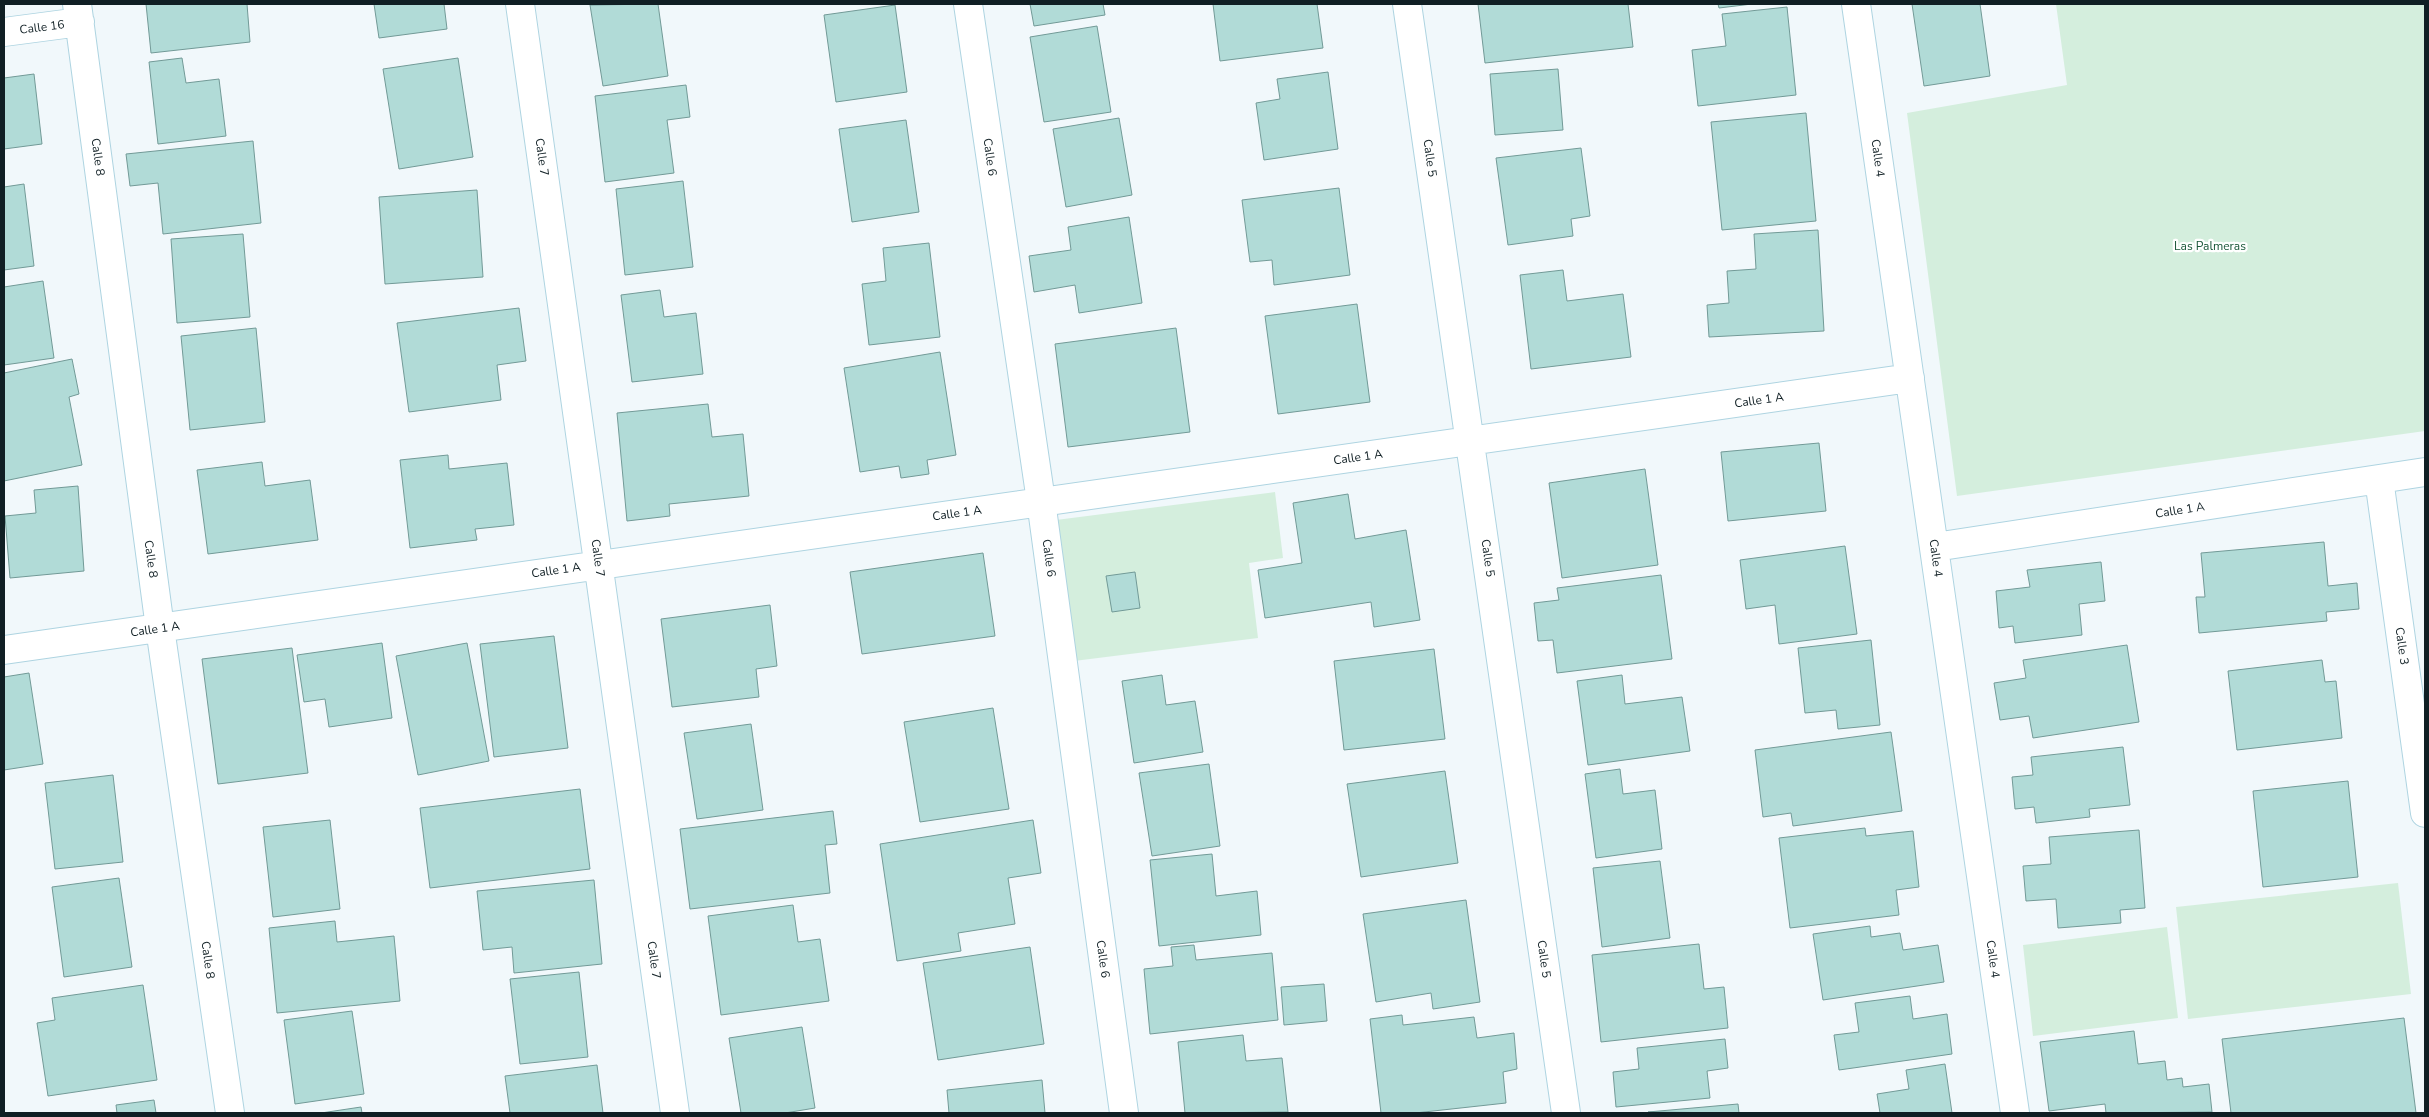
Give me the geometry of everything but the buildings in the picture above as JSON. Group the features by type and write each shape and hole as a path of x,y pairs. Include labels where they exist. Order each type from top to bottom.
{"street":[{"name":"Calle 7","path":"520,4 675,1113"},
{"name":"Calle 6","path":"968,4 1041,500 1124,1113"},
{"name":"Calle 5","path":"1407,4 1566,1113"},
{"name":"Calle 4","path":"1856,4 2014,1113"},
{"name":"Calle 16","path":"4,32 79,13"},
{"name":"Calle 8","path":"79,13 160,628 230,1113"},
{"name":"Calle 1 A","path":"4,650 599,563 1910,378"},
{"name":"Calle 1 A","path":"1934,547 2425,472"},
{"name":"Calle 3","path":"2379,479 2425,813"}],"green space":[{"name":"Las Palmeras","path":"2056,4 2425,4 2425,431 1957,496 1907,113 2067,85"},
{"path":"1275,492 1283,558 1249,563 1258,638 1074,661 1056,520"},
{"path":"2398,883 2411,994 2188,1019 2176,907"},
{"path":"2167,927 2178,1018 2033,1036 2023,945"}]}
